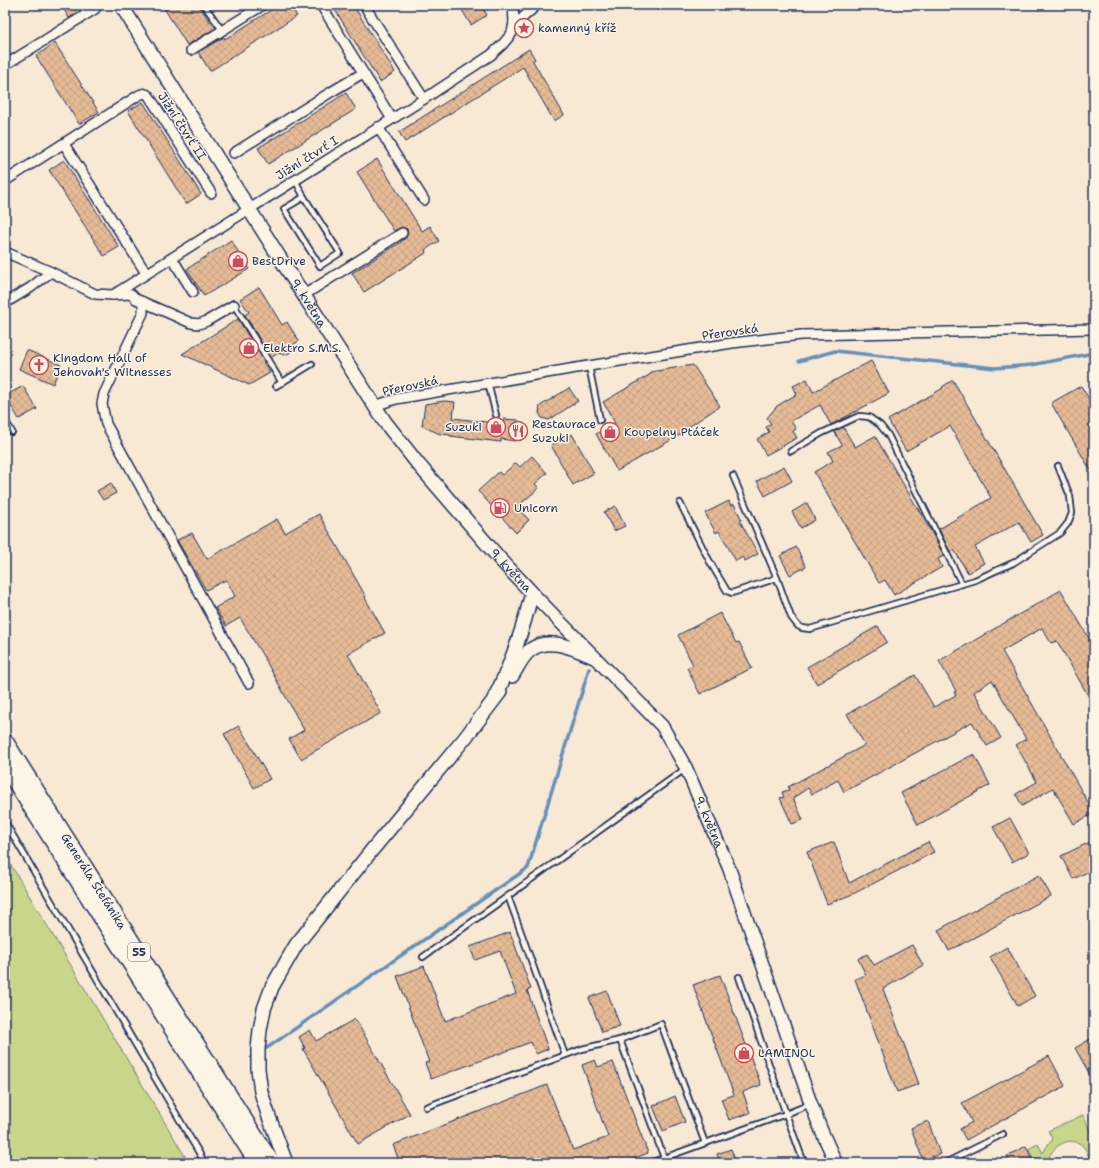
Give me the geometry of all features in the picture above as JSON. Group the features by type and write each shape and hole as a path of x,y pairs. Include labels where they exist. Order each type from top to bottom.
{"main road":[{"name":"9. května","path":"121,5 385,422 418,464 499,558 532,593"},
{"path":"494,699 510,665 532,593"},
{"path":"286,1163 261,1092 258,1069 258,1049 264,1009 272,987 296,945 372,850 465,738 529,651 541,645 551,644 560,645 594,657"},
{"name":"Generála Štefánika","path":"5,741 272,1163"},
{"name":"Generála Štefánika","path":"5,766 257,1163"}],"street":[{"path":"5,65 95,9 93,5"},
{"path":"191,50 263,5"},
{"path":"321,5 392,119"},
{"path":"364,5 424,99"},
{"path":"513,5 514,22 520,20 537,5"},
{"name":"Jižní čtvrť I","path":"249,209 424,99 498,50 508,40 512,33 514,22"},
{"path":"234,153 363,73"},
{"name":"Jižní čtvrť II","path":"5,181 139,95 147,94 150,96 211,193"},
{"path":"378,127 424,200"},
{"path":"64,144 146,273"},
{"path":"113,295 249,209"},
{"path":"304,295 402,233"},
{"path":"5,252 51,272 95,294 131,294 143,302 191,323 199,324 207,321 234,305"},
{"path":"172,258 194,292"},
{"path":"5,303 30,288 51,272"},
{"path":"143,302 143,314 104,394 102,404 106,424 249,683"},
{"name":"Přerovská","path":"374,406 396,399 589,366 732,343 800,335 1094,329"},
{"name":"9. května","path":"532,593 662,726 686,768 729,868 811,1104 836,1163"}],"lane":[{"path":"204,5 222,30"},
{"path":"294,180 340,253 320,266 284,209 304,196"},
{"path":"234,305 282,383"},
{"path":"276,386 312,364"},
{"path":"589,366 600,420"},
{"path":"488,383 496,415"},
{"path":"791,451 822,433 859,416 869,417 880,425 888,435 962,584"},
{"path":"5,420 12,432"},
{"path":"733,476 791,616 798,626 810,629 856,614 891,606 975,580 1013,563 1060,533 1068,523 1072,513 1070,496 1058,466"},
{"path":"680,503 727,591 732,593 776,578"},
{"path":"423,957 686,768"},
{"path":"5,822 204,1163"},
{"path":"508,896 565,1055"},
{"path":"739,977 804,1163"},
{"path":"426,1107 565,1055 582,1049 620,1040 661,1024 705,1143"},
{"path":"620,1040 665,1160"},
{"path":"650,1163 665,1160 705,1143 811,1104"},
{"path":"945,1163 1003,1134"}],"green space":[{"path":"5,855 189,1163 5,1163"},
{"path":"1083,1115 1094,1140 1094,1163 1091,1163 1083,1146 1072,1141 1056,1147 1049,1157 1048,1163 1036,1163 1028,1149 1038,1144 1043,1153 1049,1143 1053,1140 1048,1131"}],"building":[{"path":"61,5 87,5 87,7 69,18"},
{"path":"162,5 199,5 211,24 213,23 216,28 187,45"},
{"path":"279,5 290,5 297,16 210,71 198,52 224,37 225,39"},
{"path":"332,5 353,5 395,72 380,82"},
{"path":"459,5 481,5 487,15 471,25"},
{"path":"55,43 99,112 79,124 36,56"},
{"path":"529,49 535,59 533,61 564,115 554,121 523,67 405,142 399,132"},
{"path":"346,93 356,109 268,164 258,148"},
{"path":"143,102 201,194 186,204 128,111"},
{"path":"377,159 422,231 430,226 439,241 425,250 426,253 364,292 352,273 401,242 406,238 408,233 407,229 402,227 394,231 357,172"},
{"path":"64,160 119,247 104,256 49,170"},
{"path":"231,240 249,269 204,296 187,269"},
{"path":"259,287 282,325 287,322 299,341 294,344 291,352 285,355 278,353 271,358 245,315 249,312 240,299"},
{"path":"238,319 265,362 263,362 270,373 249,385 182,354"},
{"path":"27,350 61,365 53,384 19,369"},
{"path":"871,361 889,393 831,425 820,405 791,421 796,429 793,431 797,438 766,455 757,439 769,432 766,427 771,424 767,418 777,406 797,394 793,386 807,379 813,392"},
{"path":"693,365 720,406 684,430 685,432 617,471 596,434 615,423 603,402 651,374 650,372"},
{"path":"953,380 1043,535 1031,542 1019,522 975,547 984,563 968,573 954,550 950,552 939,529 991,498 950,426 906,451 888,420 943,388 942,387"},
{"path":"23,386 37,409 19,419 5,396"},
{"path":"1081,386 1094,407 1094,476 1051,403"},
{"path":"569,388 578,401 549,420 542,418 539,413 540,406"},
{"path":"444,401 455,402 453,418 503,424 504,419 518,420 523,427 522,435 515,441 501,439 501,442 440,434 422,426 425,404"},
{"path":"843,427 855,447 875,436 944,556 938,559 942,567 894,595 885,580 879,583 814,472 833,461 828,452 842,445 834,431"},
{"path":"572,434 594,473 573,485 551,445"},
{"path":"532,456 547,473 535,484 539,488 517,507 529,520 516,533 478,491 499,472 502,475 516,463 520,467"},
{"path":"784,466 792,481 765,496 757,481"},
{"path":"111,483 116,493 103,500 97,491"},
{"path":"729,501 731,506 734,504 742,520 740,521 758,554 745,561 743,557 736,561 719,531 716,533 705,513"},
{"path":"807,503 815,520 801,528 792,512"},
{"path":"615,506 625,526 614,531 604,512"},
{"path":"319,514 385,633 348,654 381,713 301,759 289,739 304,730 266,661 240,618 226,626 215,608 235,596 226,580 206,590 177,540 192,533 207,559 277,519 285,533"},
{"path":"796,547 806,567 790,575 780,556"},
{"path":"1061,590 1094,647 1094,706 1057,641 1051,643 1042,628 1002,651 1094,813 1074,824 1053,788 1022,806 1016,794 1037,782 1016,745 1026,739 992,680 974,692 1001,738 987,746 972,722 844,792 838,780 812,794 808,788 793,798 803,820 792,824 780,798 784,797 782,792 789,790 788,787 865,745 847,714 915,675 934,707 956,695 954,692 956,691 939,661"},
{"path":"720,613 736,643 739,642 752,668 700,694 687,668 693,665 678,635"},
{"path":"878,626 887,642 817,684 807,667"},
{"path":"239,726 270,779 254,788 224,734"},
{"path":"974,754 990,785 918,825 901,793"},
{"path":"1010,818 1029,853 1012,862 993,827"},
{"path":"1094,840 1094,869 1073,879 1061,856"},
{"path":"834,842 849,883 928,842 934,852 853,894 827,904 807,852"},
{"path":"1039,875 1051,896 949,951 938,930"},
{"path":"510,932 531,989 527,990 548,1049 536,1054 531,1042 431,1079 425,1063 429,1062 397,976 424,966 445,1021 516,994 500,951 475,960 470,947"},
{"path":"912,945 923,965 883,989 919,1084 897,1092 855,979 866,975 858,959 867,954 874,965"},
{"path":"1007,947 1035,996 1018,1006 990,957"},
{"path":"720,975 761,1085 743,1092 750,1113 729,1120 721,1099 734,1095 693,985"},
{"path":"607,991 620,1026 602,1032 589,998"},
{"path":"355,1019 410,1114 358,1144 303,1049 305,1048 299,1037 310,1030 316,1041"},
{"path":"1094,1037 1094,1082 1075,1048"},
{"path":"1049,1056 1065,1086 966,1140 960,1129 972,1122 962,1103"},
{"path":"595,1060 598,1067 613,1062 648,1153 622,1163 400,1163 393,1145 547,1085 573,1150 608,1137 582,1065"},
{"path":"675,1096 685,1122 663,1131 653,1106"},
{"path":"928,1121 940,1154 923,1160 911,1128"},
{"path":"1026,1146 1034,1163 1011,1163 1007,1156"},
{"path":"731,1149 736,1163 720,1163 717,1154"}],"waterway":[{"path":"799,361 835,351 995,368 1031,365 1094,353"},
{"path":"267,1048 528,868 589,669"}],"place":[{"name":"kamenný kříž","path":"524,28"},
{"name":"BestDrive","path":"238,261"},
{"name":"Elektro S.M.S.","path":"249,348"},
{"name":"Kingdom Hall of Jehovah's Witnesses","path":"39,365"},
{"name":"Suzuki","path":"496,427"},
{"name":"Restaurace Suzuki","path":"518,431"},
{"name":"Koupelny Ptáček","path":"610,432"},
{"name":"Unicorn","path":"500,508"},
{"name":"LAMINOL","path":"744,1053"}]}
